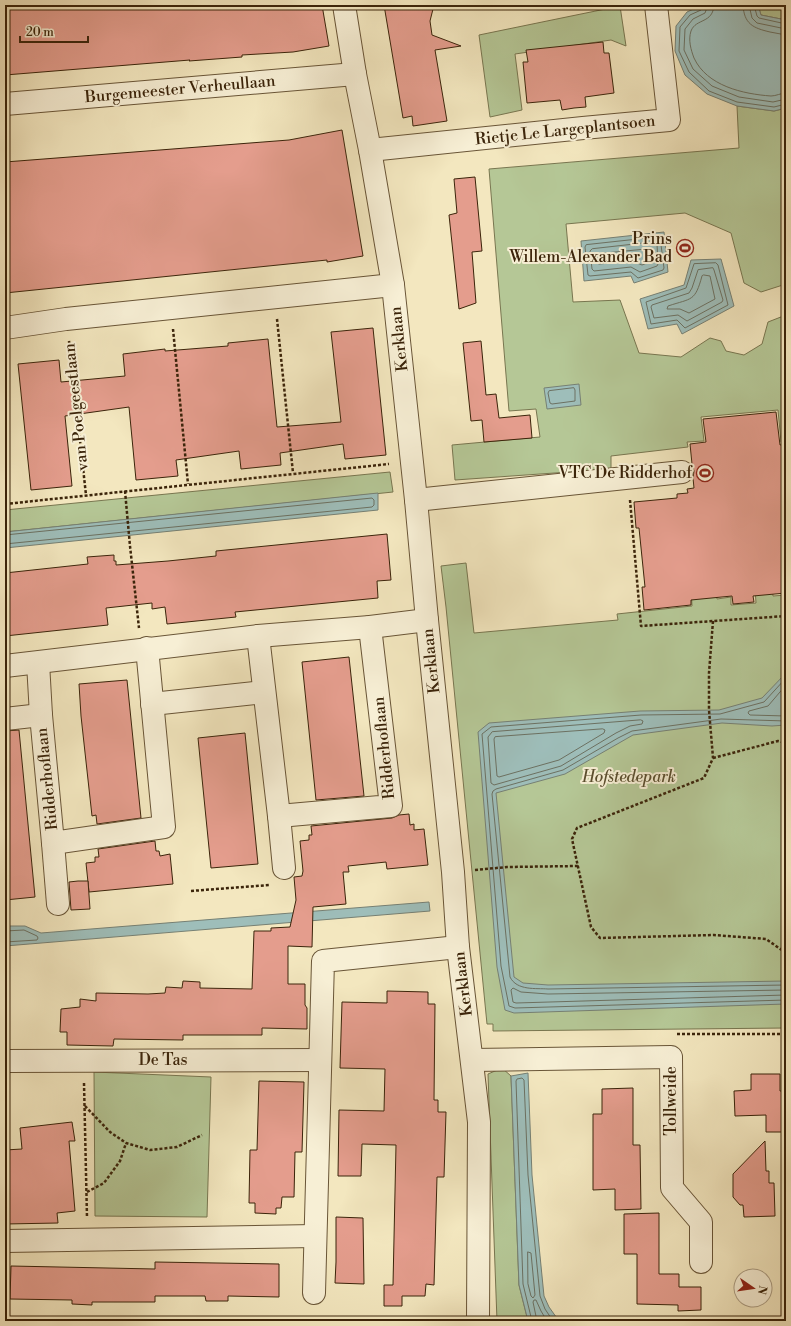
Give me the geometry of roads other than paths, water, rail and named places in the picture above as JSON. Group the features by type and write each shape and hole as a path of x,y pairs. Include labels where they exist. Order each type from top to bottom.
{"street":[{"name":"Kerklaan","path":"344,5 355,74 394,285 416,500 453,872 458,947 479,1122 478,1321"},
{"name":"Rietje Le Largeplantsoen","path":"370,150 669,120 656,5"},
{"name":"Burgemeester Verheullaan","path":"5,104 355,74"},
{"name":"van Poelgeestlaan","path":"5,328 66,320 275,299 394,285"},
{"path":"416,500 682,472"},
{"path":"5,666 258,636 370,627 427,620"},
{"name":"Ridderhoflaan","path":"279,816 391,806 370,627"},
{"path":"258,636 284,868"},
{"name":"Ridderhoflaan","path":"53,843 164,827 152,704 144,649"},
{"name":"Ridderhoflaan","path":"38,663 41,715 58,904"},
{"path":"152,704 264,692"},
{"name":"Ridderhoflaan","path":"5,719 41,715"},
{"path":"314,1293 323,961 458,947"},
{"name":"Tollweide","path":"472,1060 671,1057 672,1188 701,1222 701,1262"},
{"name":"De Tas","path":"5,1061 320,1060"},
{"path":"5,1241 315,1236"}],"water":[{"path":"700,5 758,5 761,15 786,20 786,108 774,111 737,106 707,94 685,75 675,51 676,26 687,12"},
{"path":"664,232 668,272 634,283 631,276 584,281 581,241"},
{"path":"721,259 734,306 682,334 677,324 648,329 640,299 684,285 691,260"},
{"path":"579,384 581,405 547,409 544,388"},
{"path":"378,493 378,510 5,548 5,532"},
{"path":"786,673 786,725 772,726 722,723 633,735 565,774 496,793 514,977 523,983 548,985 786,981 786,1004 514,1013 505,1010 497,967 478,732 489,723 640,711 719,710 762,698"},
{"path":"429,902 430,911 5,946 5,928 8,926 25,926 41,933"},
{"path":"528,1073 532,1175 544,1296 549,1307 559,1321 528,1321 519,1285 511,1076"}],"place":[{"name":"Prins Willem-Alexander Bad","path":"685,248"},
{"name":"VTC De Ridderhof","path":"705,473"}],"park label":[{"name":"Hofstedepark","path":"629,777"}]}
